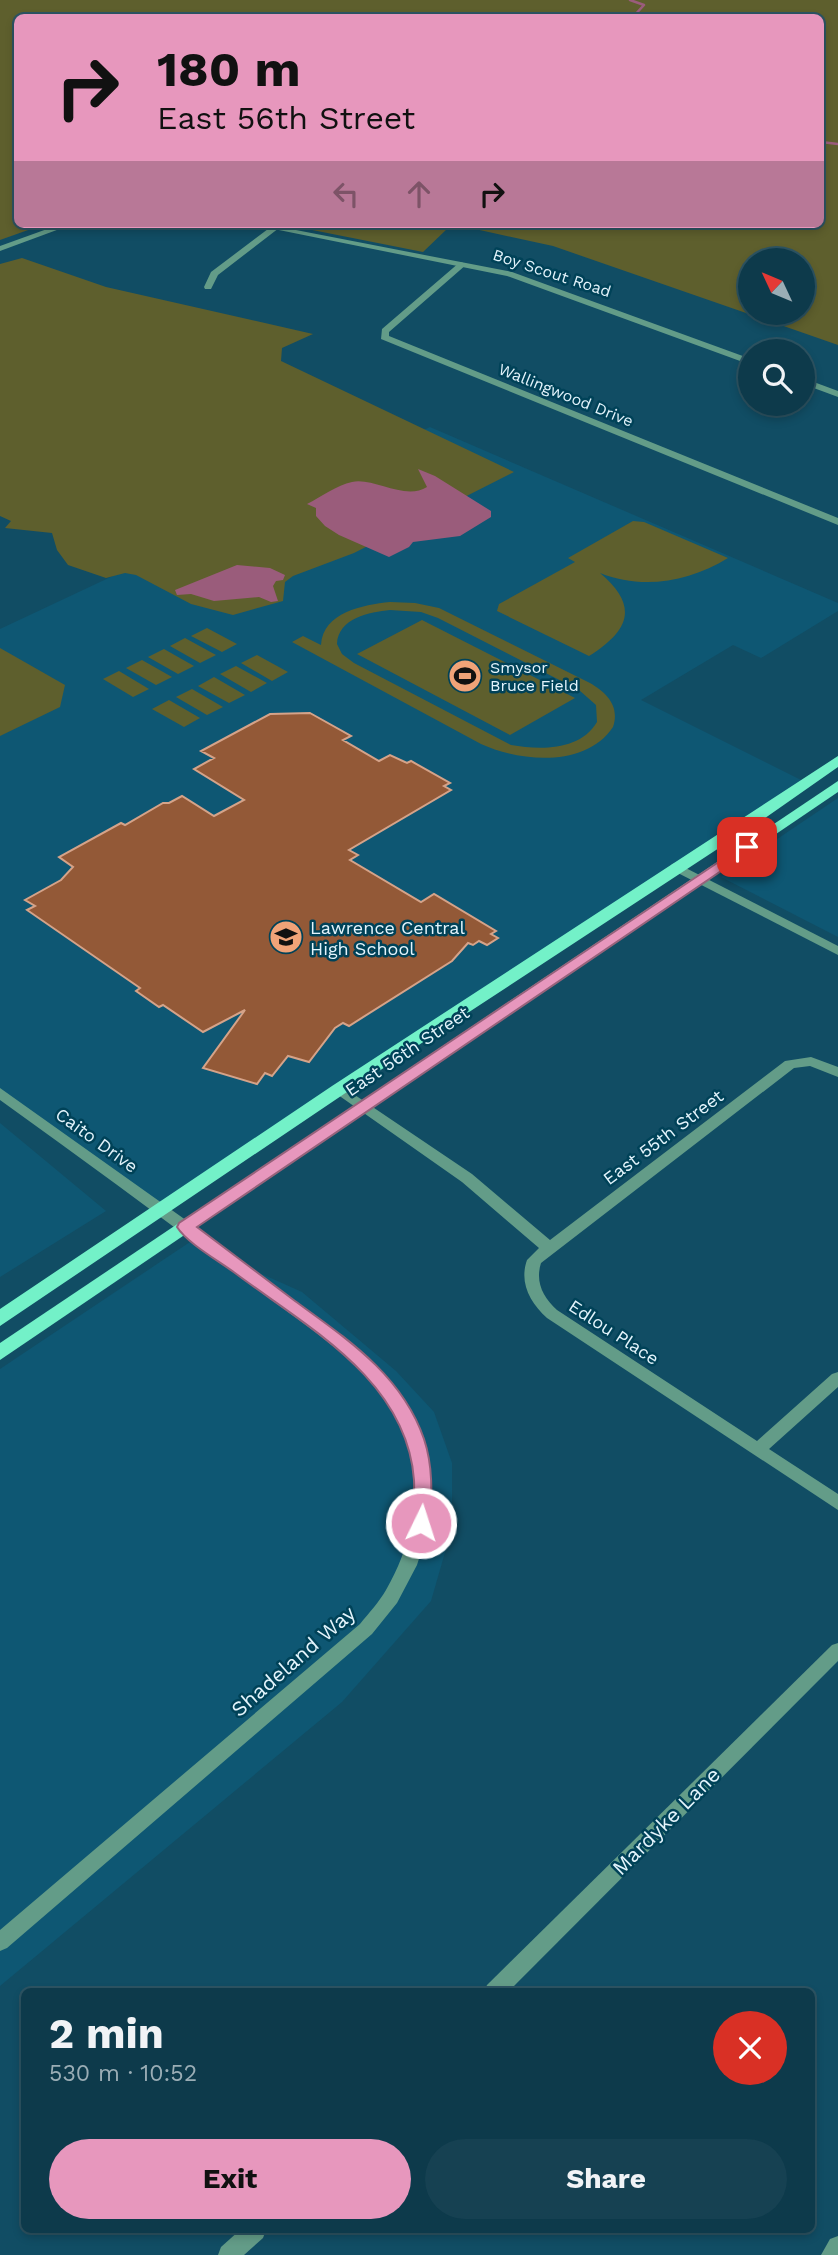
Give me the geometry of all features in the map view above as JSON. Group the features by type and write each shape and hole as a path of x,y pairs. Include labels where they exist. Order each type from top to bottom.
{"main road":[{"name":"East 56th Street","path":"0,1353 338,1090 838,760"},
{"name":"East 56th Street","path":"0,1318 363,1107 838,785"}],"street":[{"path":"0,249 58,228"},
{"path":"208,287 214,274 275,228"},
{"name":"Boy Scout Road","path":"275,228 463,264 546,285 738,357"},
{"name":"Wallingwood Drive","path":"463,264 385,331 384,337 838,522"},
{"path":"815,385 838,394"},
{"path":"676,867 838,951"},
{"name":"East 55th Street","path":"549,1248 787,1067 803,1061 822,1063 838,1072"},
{"path":"338,1090 467,1178 549,1248"},
{"name":"Caito Drive","path":"0,1093 173,1218"},
{"name":"Shadeland Way","path":"0,1941 366,1629 401,1580 418,1538 424,1494 418,1452 410,1426 388,1390 352,1352 173,1218"},
{"name":"Edlou Place","path":"549,1248 534,1260 530,1278 536,1295 549,1312 838,1503"},
{"path":"758,1450 838,1378"},
{"name":"Mardyke Lane","path":"498,1988 838,1650"},
{"path":"229,2255 252,2233"},
{"path":"832,2255 838,2247"}],"shaded area":[{"path":"0,0 838,0 838,345 783,326 816,326 816,248 738,248 738,310 553,246 475,229 448,228 824,228 824,14 14,14 14,228 34,228 0,240"},
{"path":"302,228 448,228 423,252"},
{"path":"22,258 106,287 313,334 282,348 281,361 514,472 354,553 293,576 285,582 283,601 233,615 191,604 136,575 125,573 106,578 68,565 57,550 52,533 5,528 11,521 0,516 0,264"},
{"name":"Lawrence Central High School","path":"430,427 838,603 838,611 761,658 733,645 641,700 805,782 161,1210 0,1093 0,629"},
{"path":"418,469 435,476 491,511 491,517 460,536 413,542 409,547 389,557 325,526 316,516 316,508 307,504 335,488 360,481 399,490 418,491 427,487"},
{"path":"633,521 644,522 728,558 697,573 665,581 632,581 600,573 620,596 624,617 614,637 589,656 497,611 499,604 575,562 568,558"},
{"path":"237,565 270,568 285,575 283,580 276,581 273,586 278,601 271,602 259,597 214,601 191,594 177,595 175,590"},
{"path":"379,603 415,603 439,608 590,683 602,691 613,706 613,727 601,740 570,755 552,758 514,755 481,744 292,642 303,636 321,645 323,634 337,618 357,608","holes":["390,610 421,612 438,618 579,690 596,705 597,722 590,732 570,743 546,748 511,745 354,663 342,654 337,644 343,628 356,618"]},
{"name":"Smysor Bruce Field","path":"422,620 575,698 510,735 357,654"},
{"path":"207,628 237,644 222,652 191,636"},
{"path":"185,638 216,655 200,663 170,646"},
{"path":"0,648 65,685 60,707 0,736"},
{"path":"164,649 194,666 178,674 148,657"},
{"path":"257,655 288,672 272,681 241,663"},
{"path":"142,660 172,677 156,685 126,668"},
{"path":"236,666 267,683 251,692 220,674"},
{"path":"119,671 149,689 133,697 103,679"},
{"path":"214,677 245,695 229,703 198,686"},
{"path":"192,689 223,707 207,715 176,697"},
{"path":"169,700 200,718 184,727 152,709"},
{"path":"838,798 838,937 721,877"},
{"path":"0,1123 106,1211 0,1277"},
{"path":"190,1242 302,1292 396,1371 434,1412 452,1463 452,1528 431,1601 342,1702 0,1986 0,1369"}],"building":[{"name":"Lawrence Central High School","path":"310,713 351,736 343,740 379,761 390,755 407,763 411,761 450,783 444,786 451,790 349,850 358,855 350,860 421,902 434,894 496,931 491,934 498,938 487,945 479,941 473,945 468,943 452,961 349,1026 343,1023 335,1028 309,1062 288,1056 272,1076 265,1073 257,1084 203,1068 245,1010 203,1032 163,1005 159,1007 136,991 140,988 27,910 35,906 25,900 61,880 73,867 59,857 163,803 182,796 214,816 244,800 194,769 214,758 201,751 270,714"}],"waterway":[{"path":"630,0 644,5 636,14"},
{"path":"824,142 838,144"}],"place":[{"name":"Smysor Bruce Field","path":"465,676"},
{"name":"Lawrence Central High School","path":"286,937"}],"route":[{"path":"421,1523 423,1480 415,1439 400,1407 380,1379 352,1352 185,1227 747,847"}]}
